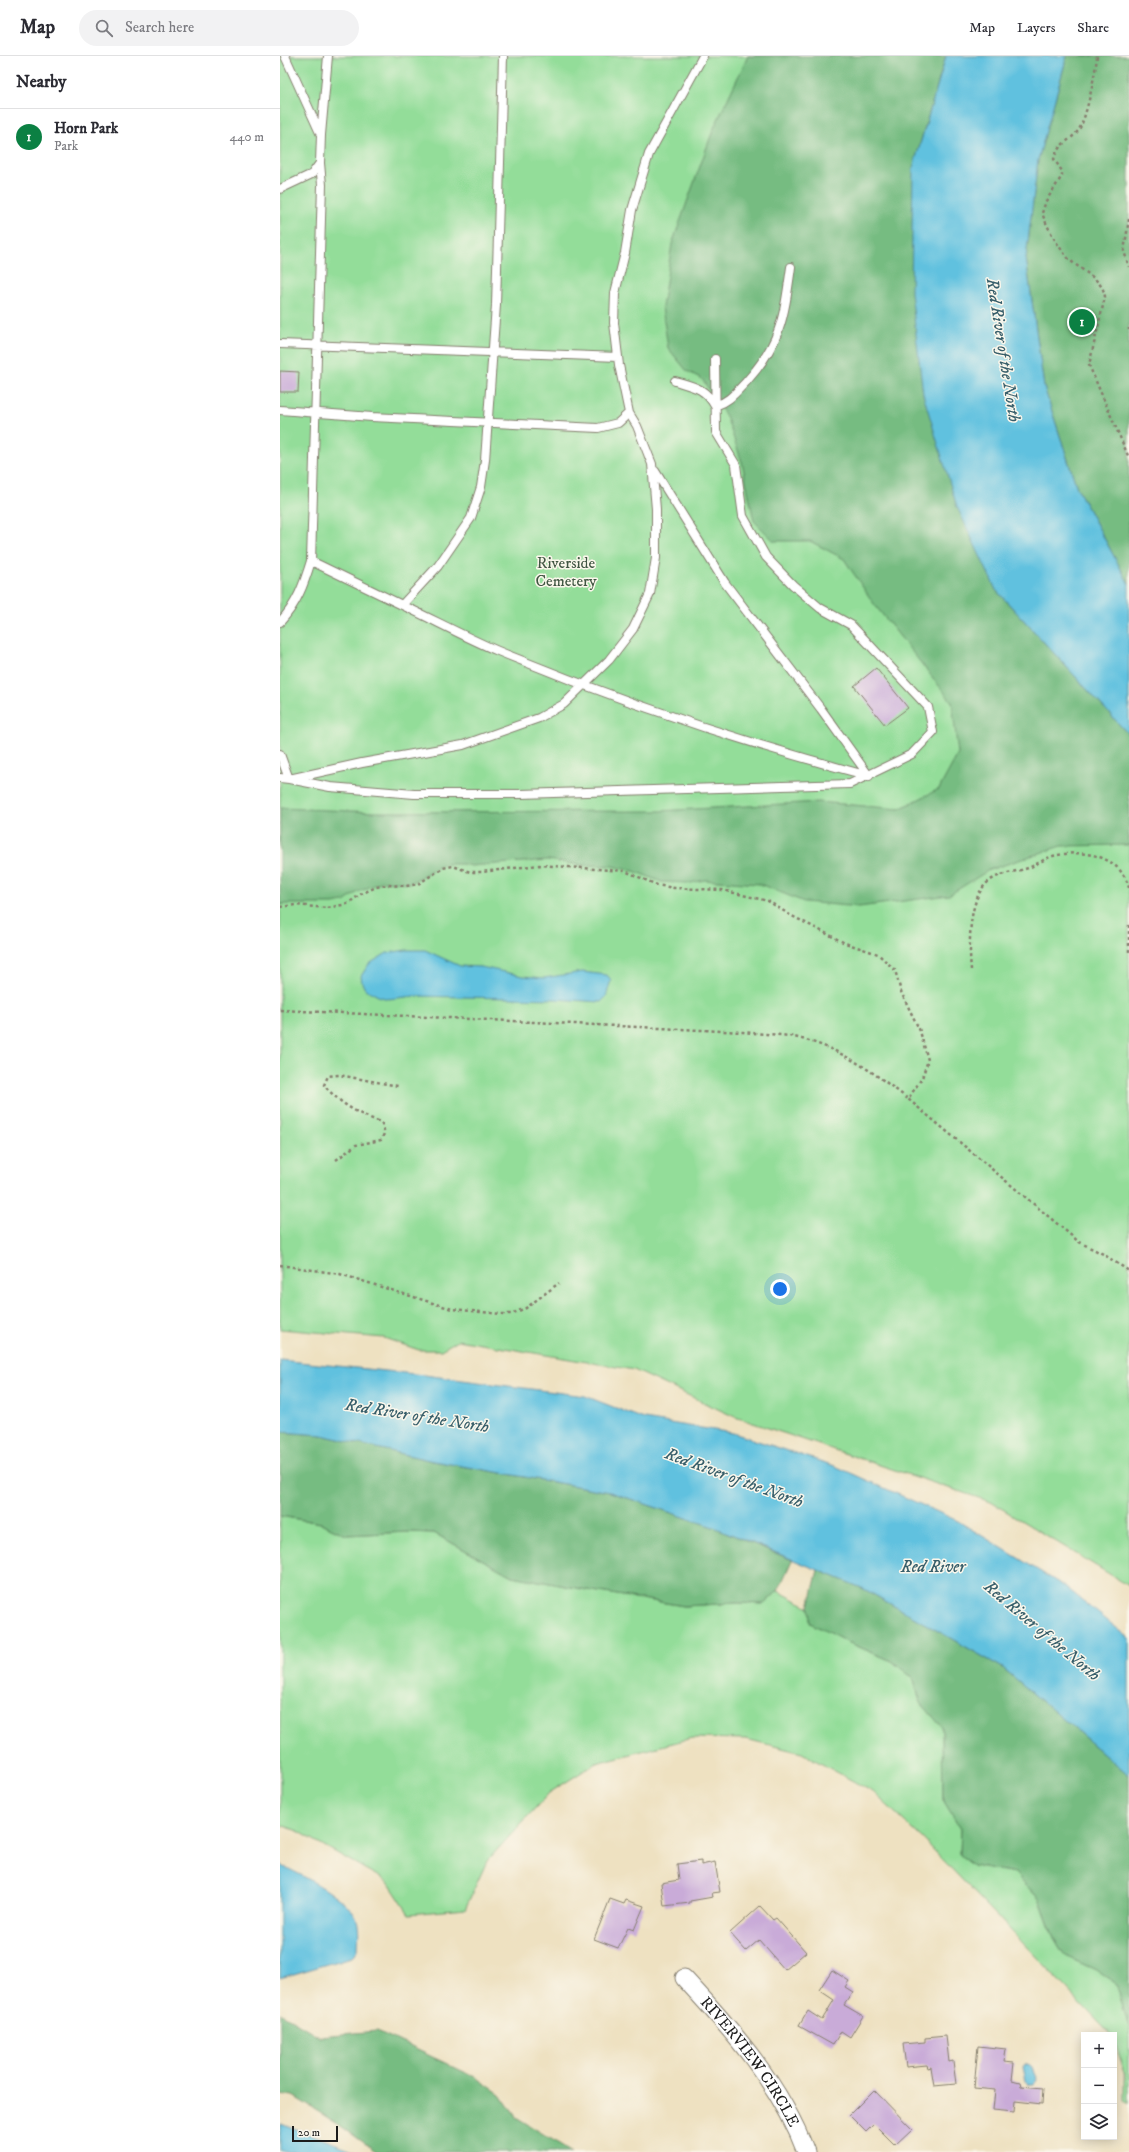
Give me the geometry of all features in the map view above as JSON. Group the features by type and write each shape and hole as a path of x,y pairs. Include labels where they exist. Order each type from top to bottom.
{"street":[{"name":"RIVERVIEW CIRCLE","path":"684,1978 726,2022 772,2084 806,2152"}],"lane":[{"path":"285,56 321,135"},
{"path":"280,622 292,609 304,585 311,561 322,185 320,163 328,56"},
{"path":"402,605 438,566 471,518 481,487 485,460 496,305 504,56"},
{"path":"704,56 649,154 634,204 625,254 615,293 614,323 618,357 629,413 637,426 657,476 724,583 821,709 869,776"},
{"path":"280,189 312,174 320,163"},
{"path":"715,406 727,402 755,372 771,349 786,305 791,267"},
{"path":"280,344 618,357"},
{"path":"280,778 330,787 414,794 520,794 681,788 815,786 850,784 912,754 933,732 928,707 851,625 820,608 793,585 766,557 743,516 736,465 716,432 715,359"},
{"path":"675,381 700,389 709,394 715,406"},
{"path":"280,410 598,428 618,423 629,413"},
{"path":"289,779 362,762 464,745 539,718 564,704 609,660 634,629 650,594 656,558 656,509 652,464"},
{"path":"311,561 497,651 685,721 869,776"},
{"path":"280,754 289,779"}],"path":[{"path":"1097,56 1096,76 1079,130 1057,149 1054,159 1062,171 1062,176 1046,201 1042,213 1054,238 1069,259 1101,284 1105,290 1105,297 1090,365 1129,458"},
{"path":"1129,219 1124,251 1129,267"},
{"path":"971,970 969,951 972,919 982,888 990,879 1027,868 1052,857 1064,854 1094,855 1105,858 1113,864 1123,874 1129,888"},
{"path":"280,907 295,905 328,908 347,904 360,894 376,887 418,884 443,868 453,866 470,872 482,872 539,865 625,871 657,886 722,890 768,901 790,915 845,943 878,954 895,970 901,992 920,1032 928,1060 922,1078 908,1099"},
{"path":"1129,925 1129,953"},
{"path":"280,1010 789,1036 828,1047 862,1065 908,1099 1079,1242 1103,1254 1129,1271"},
{"path":"336,1160 356,1145 381,1140 384,1135 384,1127 381,1122 362,1116 349,1108 328,1090 324,1085 328,1076 339,1075 398,1086"},
{"path":"280,1265 340,1274 452,1309 501,1314 511,1314 526,1308 559,1282"}],"green space":[{"name":"Riverside Cemetery","path":"280,56 800,56 788,301 1129,836 1129,1586 991,1502 735,1417 634,1370 458,1340 441,1350 419,1350 384,1338 280,1329 280,905 328,892 280,851"},
{"path":"748,56 946,56 913,168 996,590 1129,735 1129,845 1061,846 989,870 949,895 859,907 804,902 760,884 704,880 691,883 662,882 634,871 612,866 580,865 548,860 471,866 463,864 444,864 410,883 383,881 358,892 344,902 333,904 280,904 280,808 376,812 659,811 819,802 899,809 939,789 958,754 952,702 874,604 844,559 810,541 774,541 754,521 742,462 726,416 702,379 687,371 668,348 662,307 672,244 713,130"},
{"path":"1067,56 1129,56 1129,584 1077,488 1044,387 1026,258 1038,160"},
{"path":"280,1432 321,1435 433,1461 610,1492 716,1528 792,1560 778,1591 764,1604 736,1603 684,1606 512,1576 434,1533 407,1532 346,1535 321,1523 280,1516"},
{"path":"280,1516 321,1523 346,1535 407,1532 434,1533 512,1576 684,1606 736,1603 764,1604 778,1591 809,1607 811,1623 845,1641 892,1661 913,1678 921,1703 942,1727 943,1799 961,1829 960,1855 973,1865 1015,1873 1040,1900 1054,1938 1065,1956 1096,1970 1117,1985 1129,2028 1129,2104 1125,2101 1125,2072 1117,2049 1117,2032 1108,2032 923,1839 873,1792 802,1753 746,1739 692,1738 596,1763 549,1793 487,1861 465,1909 409,1914 388,1882 296,1830 280,1825"},
{"path":"818,1570 864,1589 1003,1668 1129,1775 1129,2028 1117,1985 1096,1970 1065,1956 1054,1938 1040,1900 1015,1873 973,1865 960,1855 961,1829 943,1800 942,1727 921,1703 913,1678 892,1661 845,1641 810,1623 809,1607"},
{"path":"280,2013 319,2036 377,2031 475,2077 500,2094 516,2117 572,2152 377,2152 338,2124 293,2096 280,2094"}],"water":[{"name":"Red River of the North","path":"946,56 1067,56 1038,160 1026,258 1044,387 1077,488 1129,584 1129,735 996,590 957,507 923,394 911,292 913,168"},
{"path":"406,950 425,950 460,966 481,967 523,976 544,978 582,972 607,975 611,980 606,997 601,1002 554,999 415,996 388,999 378,996 365,989 361,976 369,964 387,953"},
{"name":"Red River","path":"280,1360 424,1375 585,1396 644,1419 733,1433 835,1466 958,1521 1067,1588 1129,1638 1129,1775 1003,1668 864,1589 716,1528 610,1492 433,1461 321,1435 280,1432"},
{"path":"280,1865 323,1888 345,1904 353,1912 357,1920 359,1936 358,1951 352,1957 280,1978"},
{"path":"1025,2064 1031,2066 1037,2080 1034,2084 1029,2084 1026,2081 1023,2067"},
{"path":"280,2123 350,2149 355,2152 280,2152"}],"building":[{"path":"280,371 299,372 298,392 280,392"},
{"path":"876,668 908,708 885,725 854,686"},
{"path":"701,1861 701,1865 715,1862 720,1892 712,1893 713,1897 690,1901 690,1903 664,1906 661,1883 679,1880 677,1864"},
{"path":"610,1899 624,1904 626,1900 644,1906 634,1930 628,1928 618,1948 594,1939"},
{"path":"760,1906 773,1920 776,1918 806,1952 785,1970 759,1940 746,1951 730,1933"},
{"path":"832,1970 849,1981 845,1987 853,1992 844,2005 863,2016 850,2037 841,2031 833,2045 799,2026 808,2011 822,2020 834,2000 819,1990"},
{"path":"946,2036 949,2062 953,2061 956,2084 934,2086 931,2067 928,2068 927,2065 906,2067 903,2044 925,2042 925,2038"},
{"path":"978,2046 1006,2049 1004,2062 1014,2063 1012,2080 1020,2082 1021,2086 1043,2088 1042,2104 1015,2101 1014,2112 993,2110 995,2090 974,2088"},
{"path":"874,2090 912,2129 895,2145 874,2124 866,2132 849,2115"}],"place":[{"name":"Horn Park","path":"1082,322"}]}
